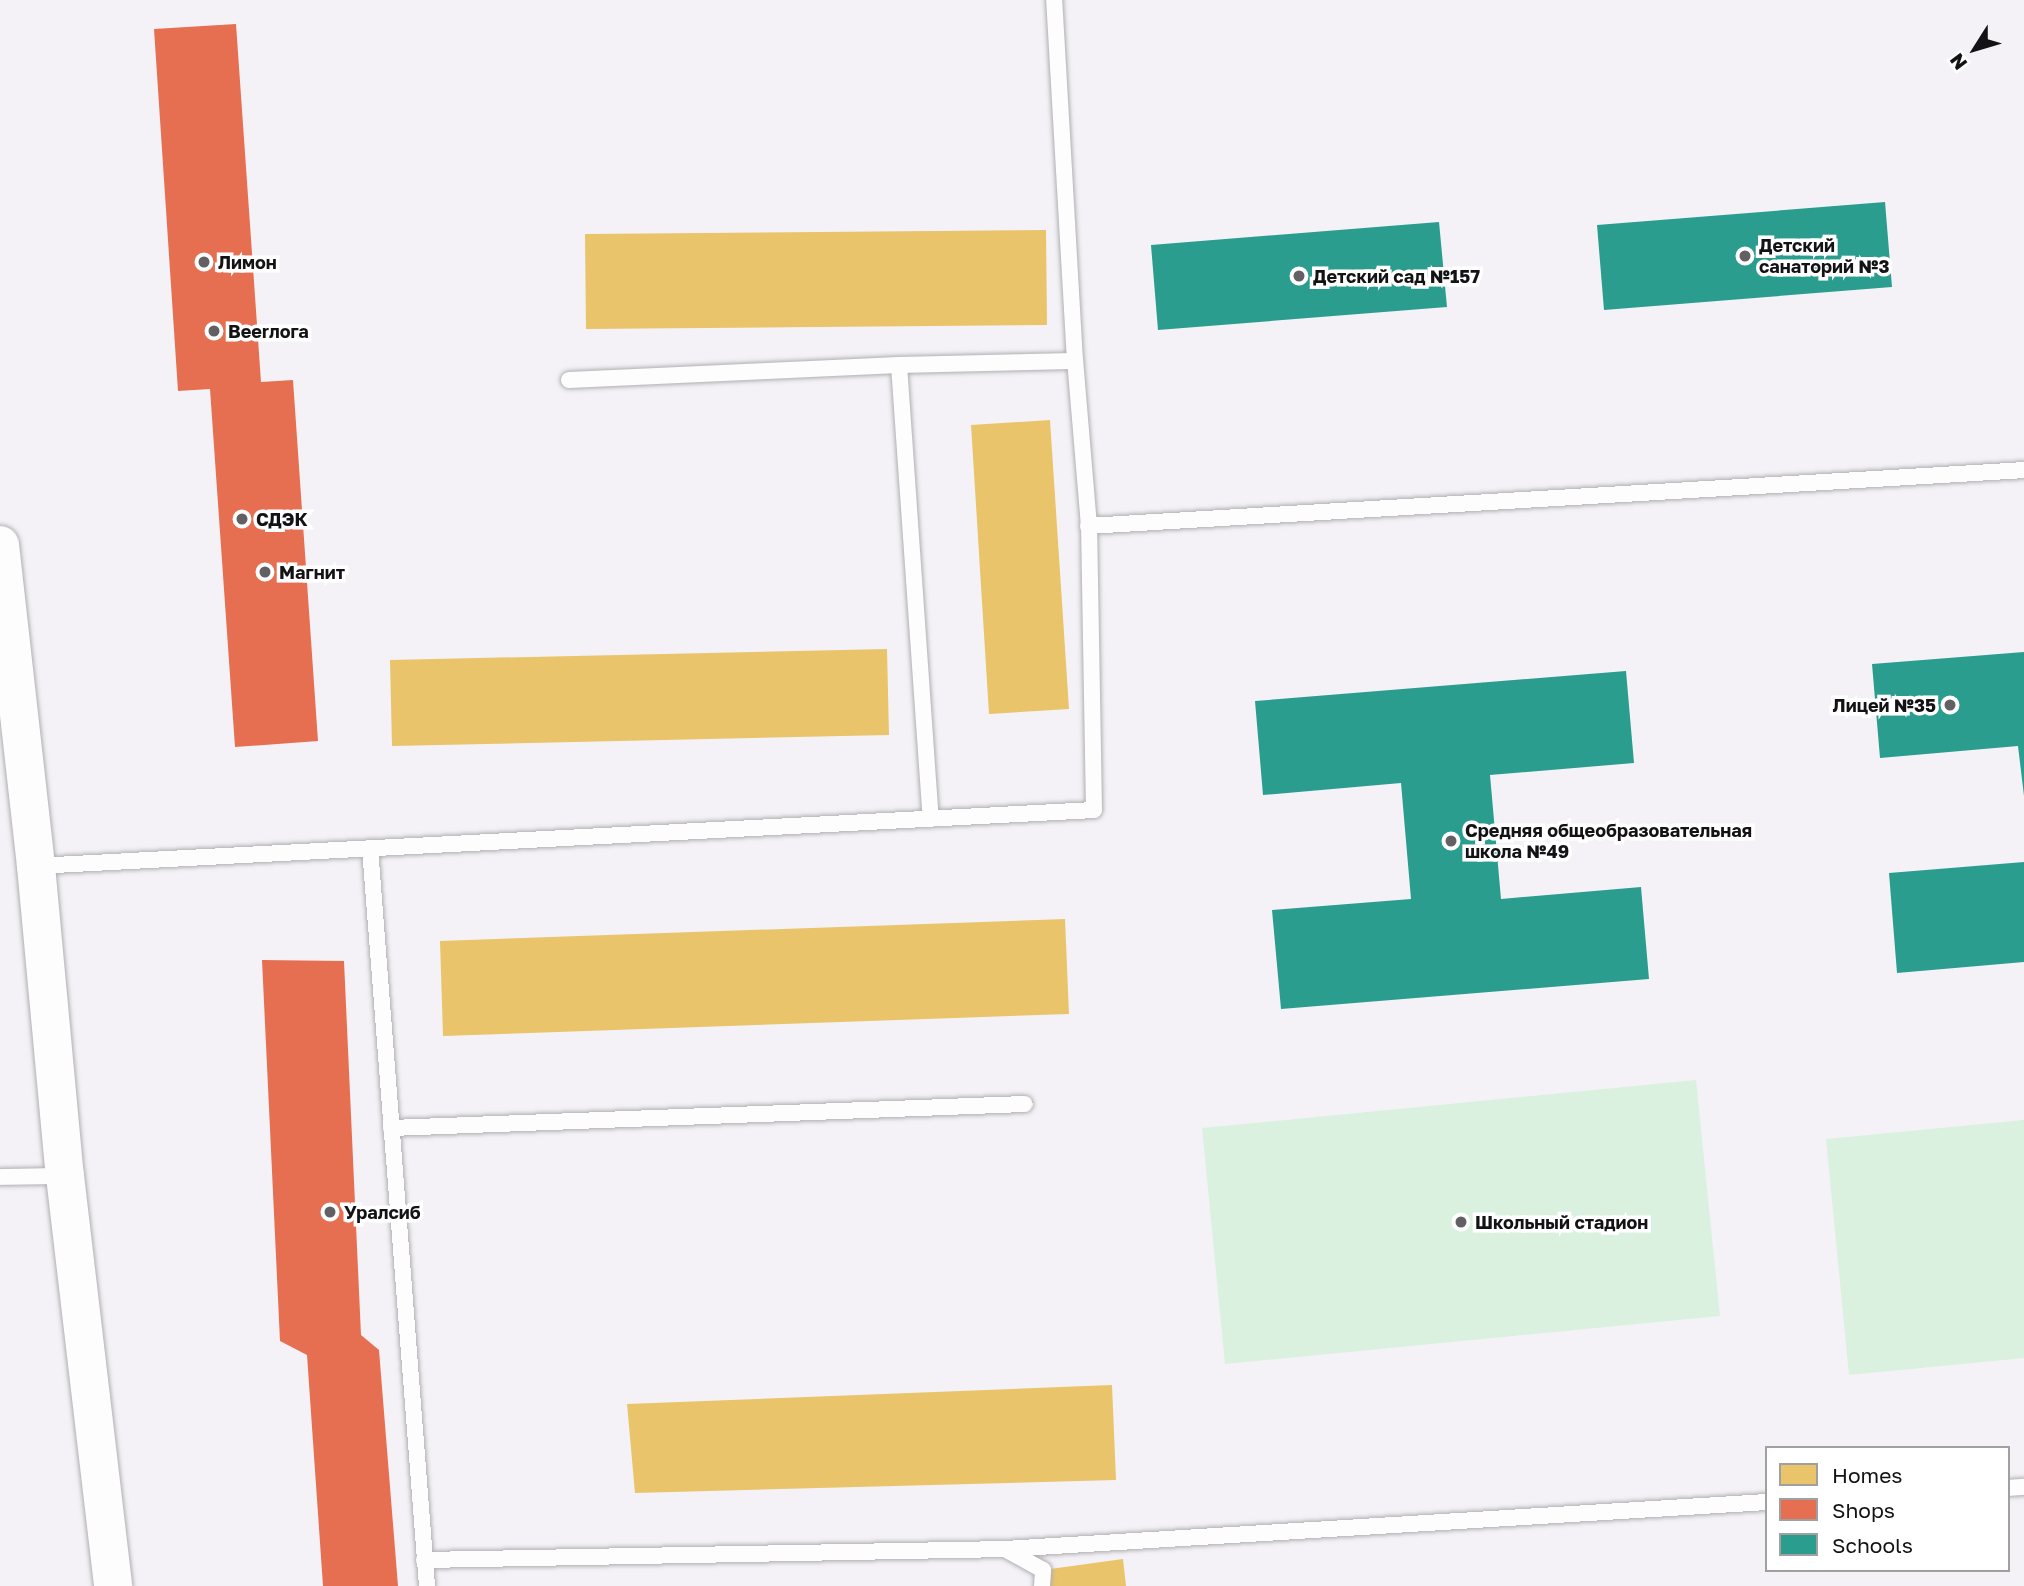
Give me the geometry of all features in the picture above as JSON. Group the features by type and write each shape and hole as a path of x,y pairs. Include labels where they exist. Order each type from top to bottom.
{"street":[{"path":"0,545 36,866 65,1176 113,1586"}],"lane":[{"path":"36,866 1094,810 1088,526 1075,361 1054,0"},
{"path":"569,380 899,365 1075,361"},
{"path":"899,365 931,818"},
{"path":"1088,526 2024,470"},
{"path":"370,848 427,1586"},
{"path":"391,1128 1025,1104"},
{"path":"0,1177 65,1176"},
{"path":"424,1560 1005,1549 1765,1502"},
{"path":"1005,1549 1043,1570 1042,1586"}],"green space":[{"name":"Школьный стадион","path":"1696,1080 1720,1316 1225,1364 1202,1128"},
{"path":"2024,1120 2024,1358 1849,1375 1826,1139"}],"building: Homes":[{"path":"1046,230 1047,325 586,329 585,234"},
{"path":"1050,420 1069,709 989,714 971,425"},
{"path":"887,649 889,735 392,746 390,660"},
{"path":"1065,919 1069,1014 443,1036 440,941"},
{"path":"1112,1385 1116,1480 635,1493 627,1404"},
{"path":"1123,1559 1126,1586 1044,1586 1043,1570"}],"building: Shops":[{"path":"236,24 261,382 293,380 318,741 235,747 210,389 178,391 154,29"},
{"path":"262,960 344,961 361,1335 379,1350 398,1586 323,1586 307,1355 280,1341"}],"building: Schools":[{"name":"Детский санаторий №3","path":"1885,202 1892,287 1604,310 1597,225"},
{"name":"Детский сад №157","path":"1439,222 1447,307 1158,330 1151,245"},
{"name":"Лицей №35","path":"2024,652 2024,796 2018,746 1880,758 1872,664"},
{"name":"Средняя общеобразовательная школа №49","path":"1626,671 1634,763 1490,775 1501,899 1641,887 1649,979 1281,1009 1272,910 1411,899 1401,783 1263,795 1255,701"},
{"path":"2024,862 2024,962 1897,973 1889,873"}],"place":[{"name":"Детский санаторий №3","path":"1745,256"},
{"name":"Лимон","path":"204,262"},
{"name":"Детский сад №157","path":"1299,276"},
{"name":"Beerлога","path":"214,331"},
{"name":"СДЭК","path":"242,519"},
{"name":"Магнит","path":"265,572"},
{"name":"Лицей №35","path":"1950,705"},
{"name":"Средняя общеобразовательная школа №49","path":"1451,841"},
{"name":"Уралсиб","path":"330,1212"},
{"name":"Школьный стадион","path":"1461,1222"}]}
